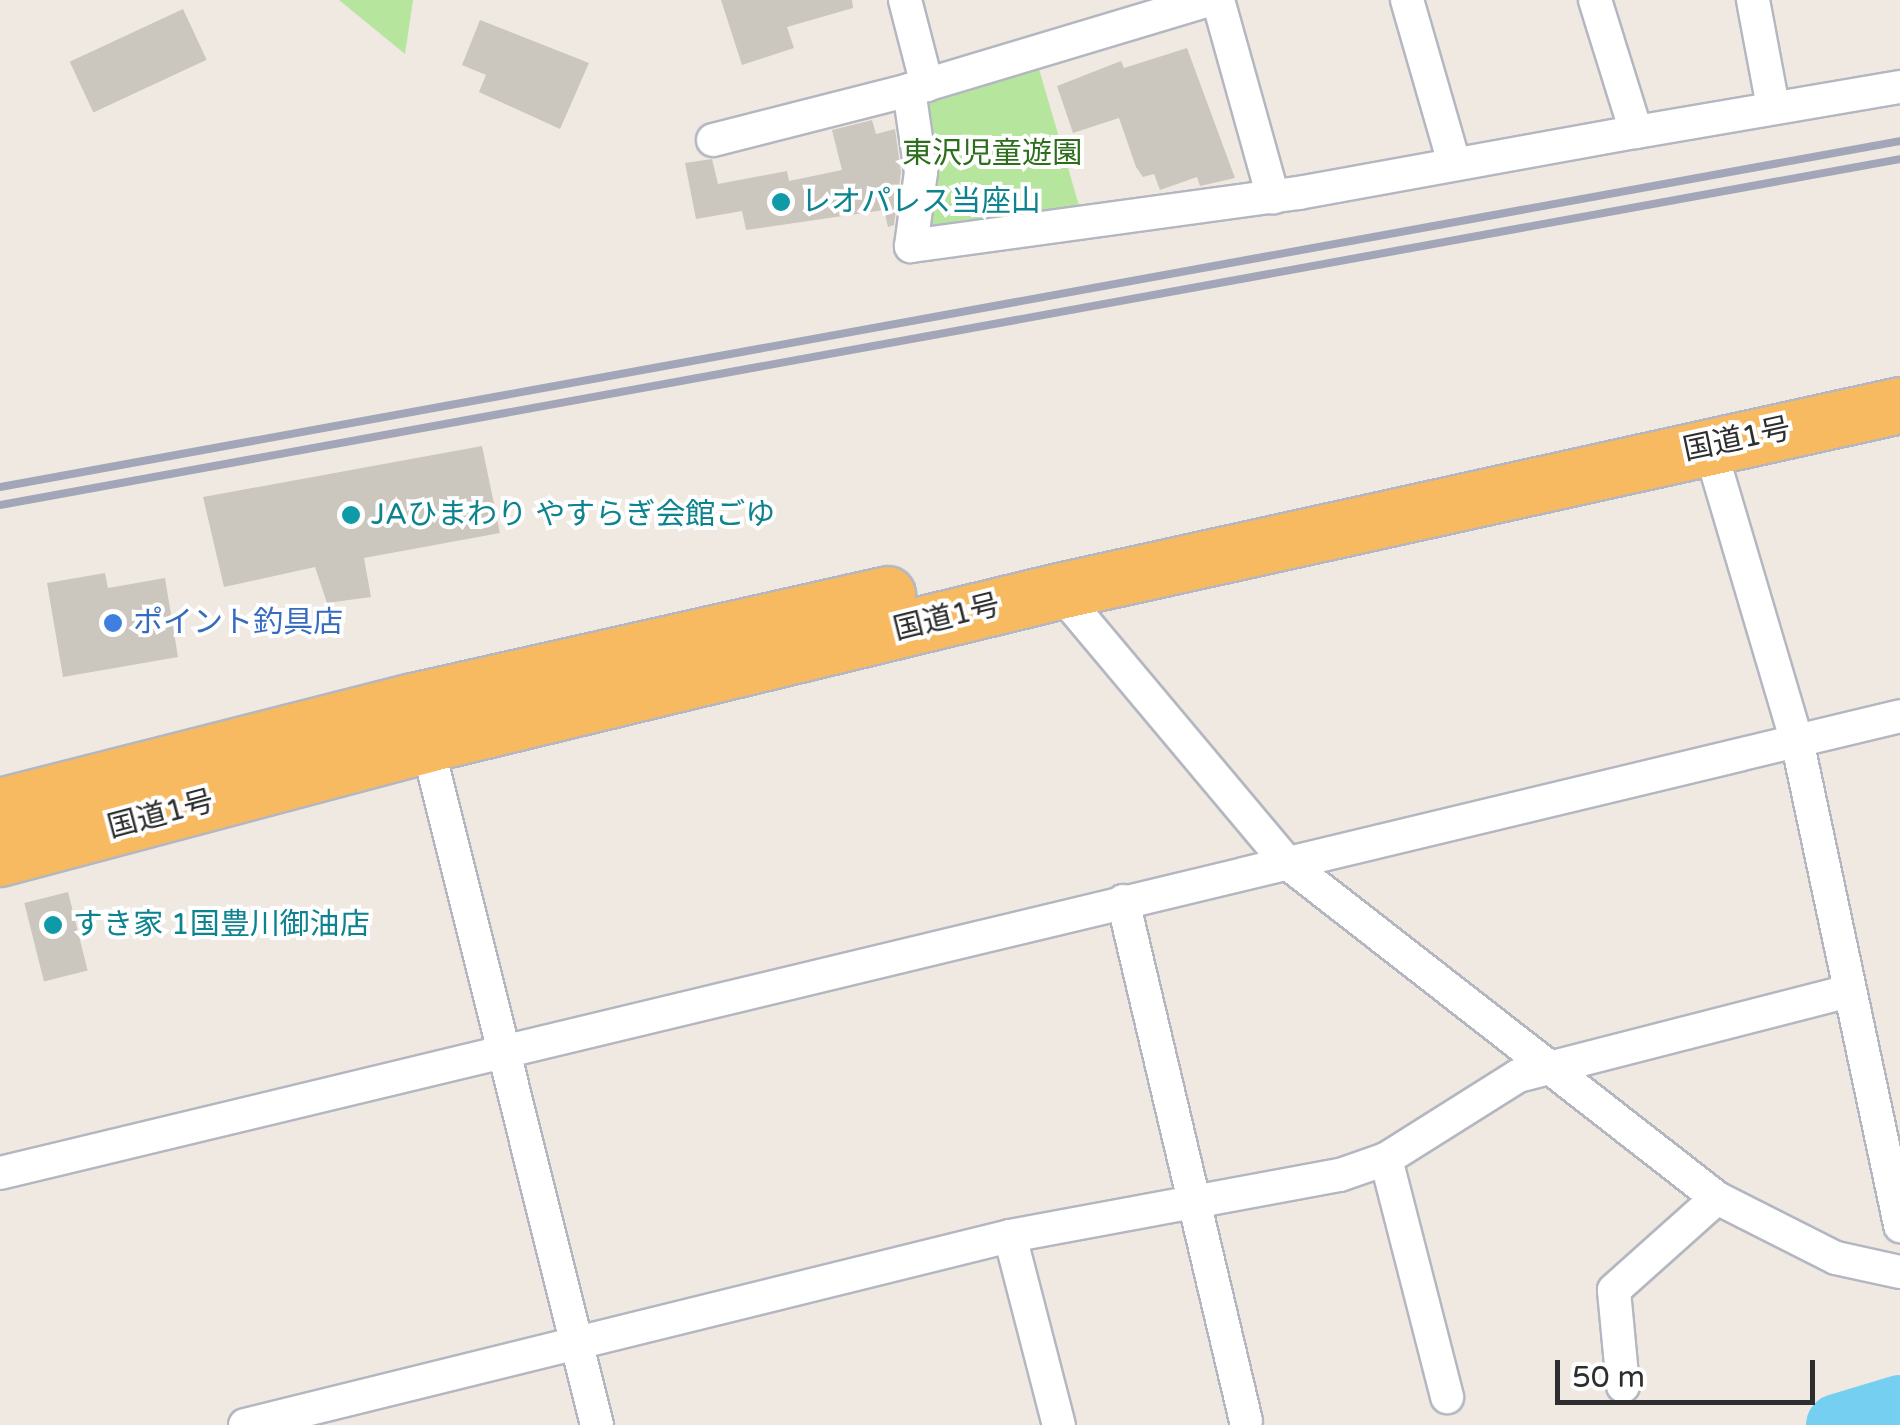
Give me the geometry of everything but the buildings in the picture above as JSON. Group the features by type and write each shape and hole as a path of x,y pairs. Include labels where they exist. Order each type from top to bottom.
{"highway":[{"name":"国道1号","path":"0,806 452,692 1700,411 1900,374"},
{"name":"国道1号","path":"0,858 427,744 1059,591 1900,405"}],"street":[{"path":"905,0 918,87 921,166 911,246 1273,196 1900,87"},
{"path":"712,140 918,87 1208,0"},
{"path":"1218,0 1273,196"},
{"path":"1407,0 1454,163"},
{"path":"1595,0 1636,132"},
{"path":"1753,0 1773,107"},
{"path":"1709,445 1798,745 1900,1226"},
{"path":"1059,591 1286,862 1717,1198 1836,1258 1900,1272"},
{"path":"0,1173 1123,900 1798,745 1900,716"},
{"path":"427,744 597,1425"},
{"path":"1123,900 1246,1421"},
{"path":"246,1425 1010,1236 1191,1198 1340,1175 1386,1159 1518,1076 1849,991"},
{"path":"1386,1159 1447,1397"},
{"path":"1623,1386 1614,1290 1717,1198"},
{"path":"1010,1236 1059,1425"}],"green space":[{"path":"339,0 413,0 405,54"},
{"name":"東沢児童遊園","path":"1039,69 1080,209 920,231 921,106"}],"waterway":[{"path":"1837,1425 1900,1406"}],"railway":[{"path":"0,487 1900,141"},
{"path":"0,505 1900,159"}],"place":[{"name":"レオパレス当座山","path":"781,202"},
{"name":"JAひまわり やすらぎ会館ごゆ","path":"351,515"},
{"name":"ポイント釣具店","path":"113,623"},
{"name":"すき家 1国豊川御油店","path":"53,925"}]}
